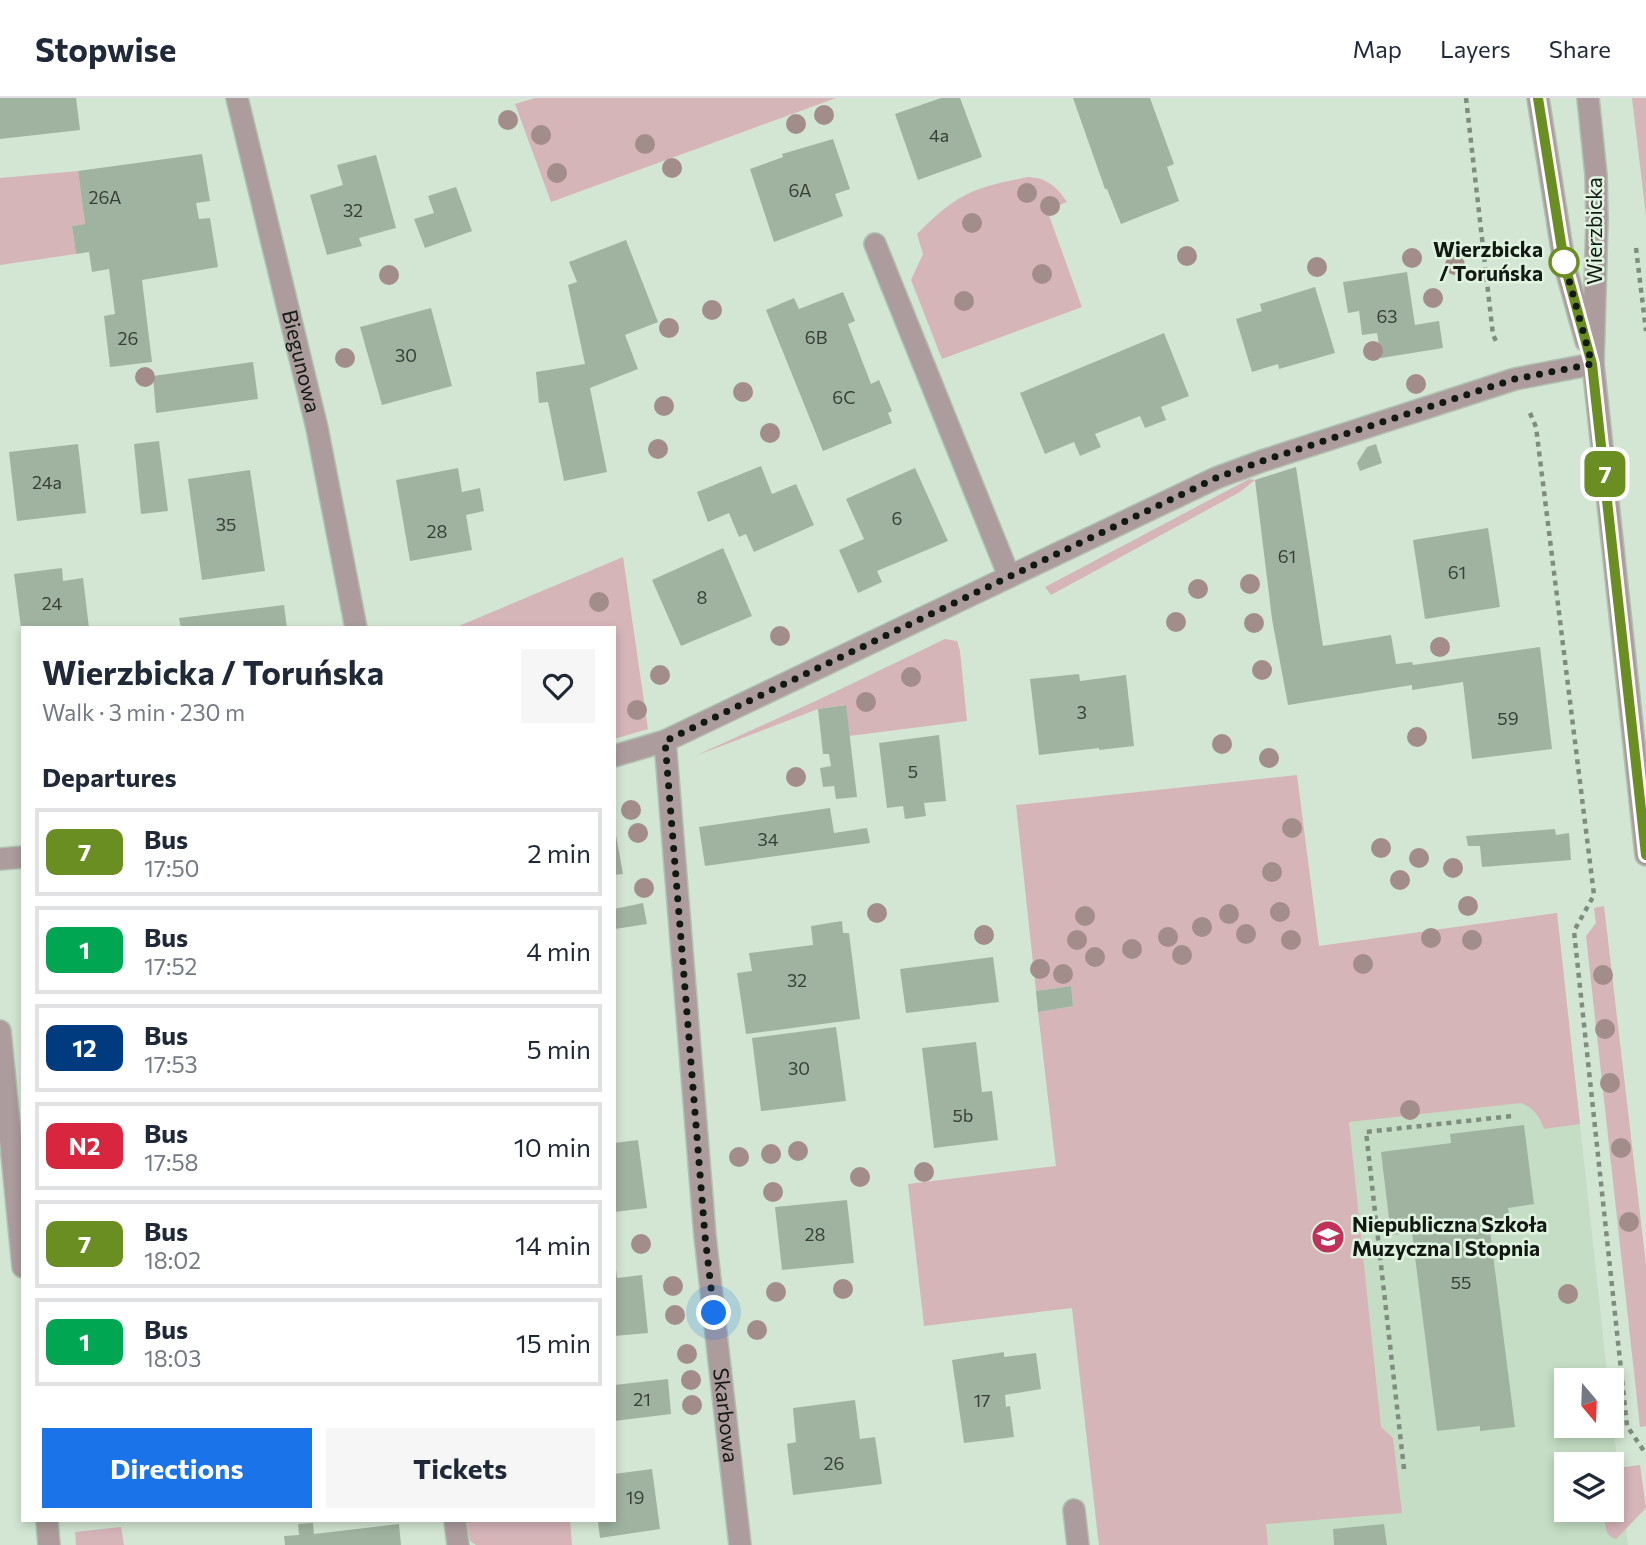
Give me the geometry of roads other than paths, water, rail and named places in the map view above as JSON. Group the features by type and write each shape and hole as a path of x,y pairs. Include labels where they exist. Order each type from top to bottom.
{"street":[{"name":"Biegunowa","path":"237,98 317,429 356,626"},
{"name":"Wierzbicka","path":"1538,98 1564,262 1592,364"},
{"name":"Wierzbicka","path":"1588,98 1596,175 1597,219 1592,364 1646,855"},
{"path":"875,244 1009,576"},
{"path":"616,755 665,741 1216,478 1515,379 1592,364"},
{"name":"Skarbowa","path":"665,741 705,1236 740,1545"},
{"path":"0,859 21,858"},
{"path":"0,1031 21,1246"},
{"path":"1074,1510 1078,1545"},
{"path":"47,1522 50,1545"},
{"path":"455,1522 458,1545"}],"place":[{"name":"Wierzbicka / Toruńska","path":"1564,262"},
{"name":"Niepubliczna Szkoła Muzyczna I Stopnia","path":"1328,1237"}]}
